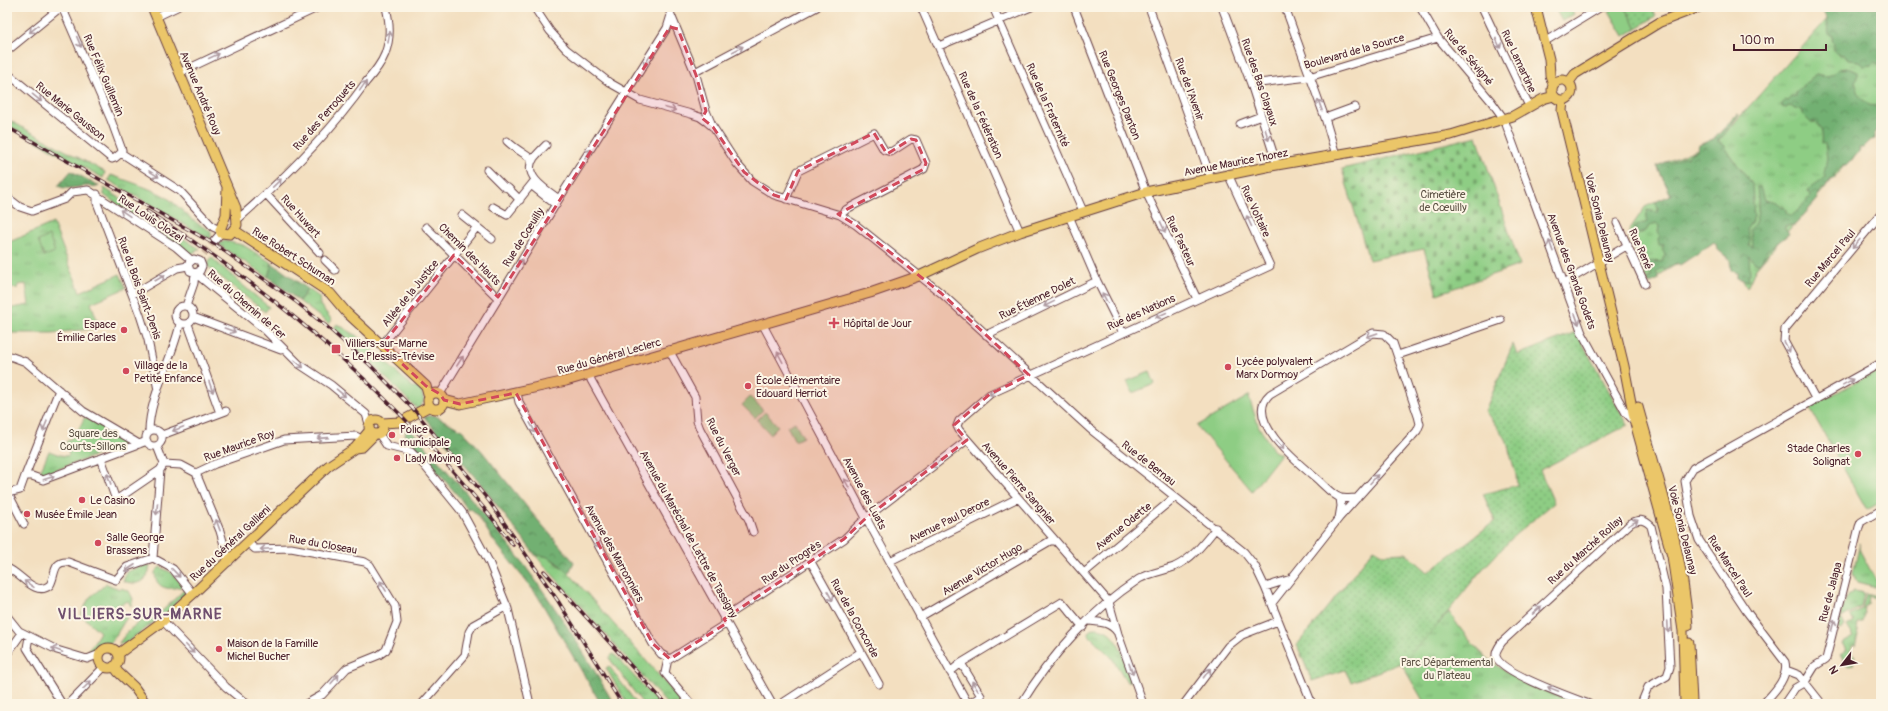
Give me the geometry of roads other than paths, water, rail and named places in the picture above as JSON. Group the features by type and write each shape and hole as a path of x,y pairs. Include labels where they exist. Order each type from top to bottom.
{"main road":[{"name":"Avenue André Rouy","path":"152,7 236,208 237,218"},
{"path":"1536,7 1555,87 1563,100 1568,98 1573,90 1569,82"},
{"path":"1555,87 1569,82 1575,74 1660,22 1699,7"},
{"name":"Avenue Maurice Thorez","path":"1504,119 1510,112 1555,87"},
{"name":"Avenue Maurice Thorez","path":"862,294 917,274 1020,232 1146,192 1277,165 1451,136 1513,116 1543,99 1555,87"},
{"name":"Voie Sonia Delaunay","path":"1563,100 1562,111 1624,366 1639,424 1674,535 1691,665 1692,704"},
{"name":"Avenue André Rouy","path":"221,232 226,215 227,188"},
{"path":"221,232 227,234 234,230 237,225 237,218 232,213 226,215"},
{"name":"Rue Robert Schuman","path":"234,230 330,293 346,312 426,386 436,400"},
{"name":"Rue du Général Leclerc","path":"436,400 460,404 566,382 669,350 763,325 862,294"},
{"path":"376,429 400,422 436,400"},
{"name":"Rue du Général Gallieni","path":"118,654 163,621 229,562 328,466 355,448 361,439 376,429"},
{"name":"Rue du Général Gallieni","path":"355,448 362,447 376,429"},
{"name":"Voie Sonia Delaunay","path":"1681,592 1686,704"},
{"path":"108,648 113,648 118,654 119,660 114,666 105,666 100,661 100,654 102,651 108,648"},
{"path":"114,666 118,672 134,687 146,704"}],"street":[{"path":"7,51 62,7"},
{"name":"Rue Félix Guillemin","path":"62,7 111,120 122,150 121,153"},
{"path":"156,17 177,7"},
{"path":"179,73 319,7"},
{"name":"Rue des Perroquets","path":"237,218 266,194 316,144 354,100 379,65 384,56 389,37 390,26 386,7"},
{"path":"534,7 550,31 566,49 610,83 646,102 700,117 713,127"},
{"path":"668,7 695,72 706,111 713,127"},
{"path":"695,72 817,7"},
{"name":"Rue de la Fédération","path":"921,7 1020,232"},
{"name":"Rue de la Fraternité","path":"993,7 1083,211"},
{"path":"939,46 1031,7"},
{"name":"Rue Georges Danton","path":"1074,7 1146,192"},
{"name":"Rue de l’Avenir","path":"1149,7 1211,178"},
{"name":"Rue des Bas Clayaux","path":"1222,7 1251,84 1277,165"},
{"path":"1284,7 1325,118 1336,155"},
{"name":"Rue de Sévigné","path":"1420,7 1438,38 1487,96 1504,119"},
{"name":"Rue Lamartine","path":"1482,7 1527,102"},
{"path":"1544,42 1600,7"},
{"name":"Rue de Cœuilly","path":"436,400 557,202 667,28 671,14"},
{"path":"667,28 672,27 678,29"},
{"name":"Boulevard de la Source","path":"1251,84 1309,77 1438,38"},
{"name":"Rue Marie Gausson","path":"7,73 112,158 115,158 121,153"},
{"path":"1325,118 1355,107"},
{"path":"700,117 704,115 706,111"},
{"path":"1240,124 1261,116"},
{"name":"Avenue des Grands Godets","path":"1504,119 1582,333 1626,413 1639,424"},
{"name":"Rue de Bernau","path":"713,127 733,159 752,181 774,195 840,215 856,224 941,293 1088,428 1216,528 1244,552 1255,566 1265,587 1312,704"},
{"path":"786,199 798,171 874,133 884,150 891,152 911,140 916,140 926,163 924,169 847,209 840,215"},
{"path":"507,141 518,151 524,153 532,160"},
{"path":"546,145 532,160 530,171 533,183 557,202"},
{"path":"121,153 180,191 213,227 221,232 214,241"},
{"path":"487,170 520,200"},
{"name":"Rue Voltaire","path":"1228,174 1270,266"},
{"path":"493,207 507,215 533,183"},
{"path":"7,197 20,207 32,211 66,199 72,192 84,189 97,194"},
{"name":"Rue Pasteur","path":"1146,192 1197,299"},
{"name":"Rue Louis Clozel","path":"97,194 176,247 189,263"},
{"name":"Rue du Bois Saint-Denis","path":"97,194 97,203 133,294 148,340 158,390"},
{"name":"Rue Huwart","path":"266,194 320,254"},
{"name":"Rue Marcel Paul","path":"1816,400 1784,341 1784,329 1881,214"},
{"path":"462,215 476,228 494,240"},
{"path":"1069,216 1097,281 1123,333"},
{"name":"Rue René","path":"1617,223 1645,284"},
{"name":"Chemin des Hauts","path":"426,226 498,298"},
{"name":"Allée de la Justice","path":"382,345 476,228"},
{"path":"1564,283 1628,245"},
{"path":"133,294 177,268 199,260 204,254"},
{"path":"195,273 200,271 202,268 202,263 199,260"},
{"path":"325,260 335,270"},
{"path":"189,263 190,271 195,273"},
{"name":"Rue des Nations","path":"967,440 957,428 959,421 990,394 1270,266"},
{"path":"186,306 194,283 195,273"},
{"name":"Rue du Chemin de Fer","path":"195,273 265,330 285,352"},
{"name":"Rue Étienne Dolet","path":"986,335 1097,281"},
{"path":"162,435 223,412 184,324 176,320 176,311 180,307 186,306 191,309 193,317"},
{"path":"193,317 285,352 303,367 332,385 366,414 387,446 411,452 423,464 462,512 489,562 507,606 515,634 530,704"},
{"path":"157,446 152,446 149,433 158,390 184,324 193,317"},
{"path":"1398,355 1501,320"},
{"name":"Avenue des Luats","path":"763,325 866,518 968,704"},
{"path":"1272,603 1339,518 1357,498 1417,431 1420,424 1398,355 1393,343 1384,334 1373,333 1270,394 1264,401 1262,411 1266,423 1281,447 1292,458 1340,498 1357,498"},
{"name":"Rue du Verger","path":"669,350 695,397 697,421 700,429 754,532"},
{"path":"7,355 26,362 83,411 139,444"},
{"name":"Rue Marcel Paul","path":"1786,670 1784,659 1747,612 1699,540 1691,516 1685,481 1693,468 1881,363"},
{"name":"Avenue du Maréchal de Lattre de Tassigny","path":"590,374 591,380 772,704"},
{"path":"24,524 8,493 20,490 59,390"},
{"name":"Avenue des Marronniers","path":"517,393 527,416 653,644 661,654 668,659"},
{"path":"132,439 139,441 149,433 158,431 162,435"},
{"path":"25,476 43,480 139,444 149,433"},
{"path":"157,446 161,442 162,435"},
{"name":"Rue Maurice Roy","path":"196,473 215,464 284,440 356,436 361,439"},
{"name":"Rue du Progrès","path":"726,621 844,539 866,518 967,440"},
{"name":"Avenue Pierre Sangnier","path":"967,440 1109,602"},
{"path":"153,558 162,467 157,446"},
{"path":"101,458 116,500 162,467 181,465 196,473 211,505 229,562"},
{"name":"Avenue Odette","path":"1084,573 1175,497"},
{"name":"Avenue Paul Derore","path":"890,561 1018,498"},
{"path":"1339,518 1341,506 1340,498"},
{"name":"Rue de Jalapa","path":"1784,704 1795,688 1805,682 1815,666 1826,659 1859,526 1861,522 1881,510"},
{"name":"Rue du Marché Rollay","path":"1589,704 1528,680 1500,662 1496,656 1497,649 1502,642 1631,523 1639,520 1646,521 1651,526 1666,588 1670,669 1667,676 1648,687 1641,704"},
{"path":"1020,704 1034,683 1059,652 1109,602 1141,578 1174,567 1184,561 1201,546 1216,528"},
{"name":"Avenue Victor Hugo","path":"920,617 1050,541 1054,541"},
{"name":"Rue du Closeau","path":"248,544 255,549 291,548 365,562 370,565 395,606 397,622 386,650 347,668 322,695 306,704"},
{"path":"11,569 35,587 41,589 48,587 51,583 55,567 61,562 68,562 116,580 127,567 153,558 173,569 193,594"},
{"name":"Rue de la Concorde","path":"811,562 879,684"},
{"path":"1265,587 1292,579"},
{"path":"1666,588 1681,592"},
{"path":"1667,599 1681,592"},
{"path":"950,672 961,663 1062,602 1083,627"},
{"path":"1109,602 1118,634 1144,704"},
{"path":"422,704 464,655 469,632 473,625 507,606"},
{"path":"7,616 15,628 57,650 82,658 92,658 100,654"},
{"path":"163,621 226,687 247,704"},
{"path":"691,704 665,673 668,659 674,657 726,621"},
{"path":"1089,621 1105,622 1114,628 1118,634"},
{"path":"1184,704 1228,646 1235,640 1278,621"},
{"path":"7,654 26,635"},
{"path":"26,635 27,648 62,704"},
{"path":"782,704 861,652"},
{"path":"961,663 981,696 968,704"},
{"path":"68,704 105,666"},
{"path":"1763,704 1779,684 1786,670 1799,675 1822,704"}],"tunnel":[{"path":"204,254 214,241"}],"railway":[{"path":"7,127 216,245 295,301 370,365 415,411 489,501 558,601 622,704"},
{"path":"147,211 200,246 250,283 299,321 345,362 390,404 433,449 474,496 513,545"},
{"path":"544,571 666,704"}],"place":[{"name":"Hôpital de Jour","path":"834,323"},
{"name":"Espace Émilie Carles","path":"124,330"},
{"name":"Villiers-sur-Marne - Le Plessis-Trévise","path":"336,349"},
{"name":"Lycée polyvalent Marx Dormoy","path":"1228,367"},
{"name":"Village de la Petite Enfance","path":"126,371"},
{"name":"École élémentaire Edouard Herriot","path":"748,386"},
{"name":"Police municipale","path":"392,435"},
{"name":"Stade Charles Solignat","path":"1858,454"},
{"name":"Lady Moving","path":"397,458"},
{"name":"Le Casino","path":"82,500"},
{"name":"Musée Émile Jean","path":"27,514"},
{"name":"Salle George Brassens","path":"98,543"},
{"name":"Maison de la Famille Michel Bucher","path":"219,649"}],"district":[{"name":"VILLIERS-SUR-MARNE","path":"140,614"}],"park label":[{"name":"Cimetière de Cœuilly","path":"1443,200"},
{"name":"Square des Courts-Sillons","path":"93,439"},
{"name":"Parc Départemental du Plateau","path":"1447,668"}]}
